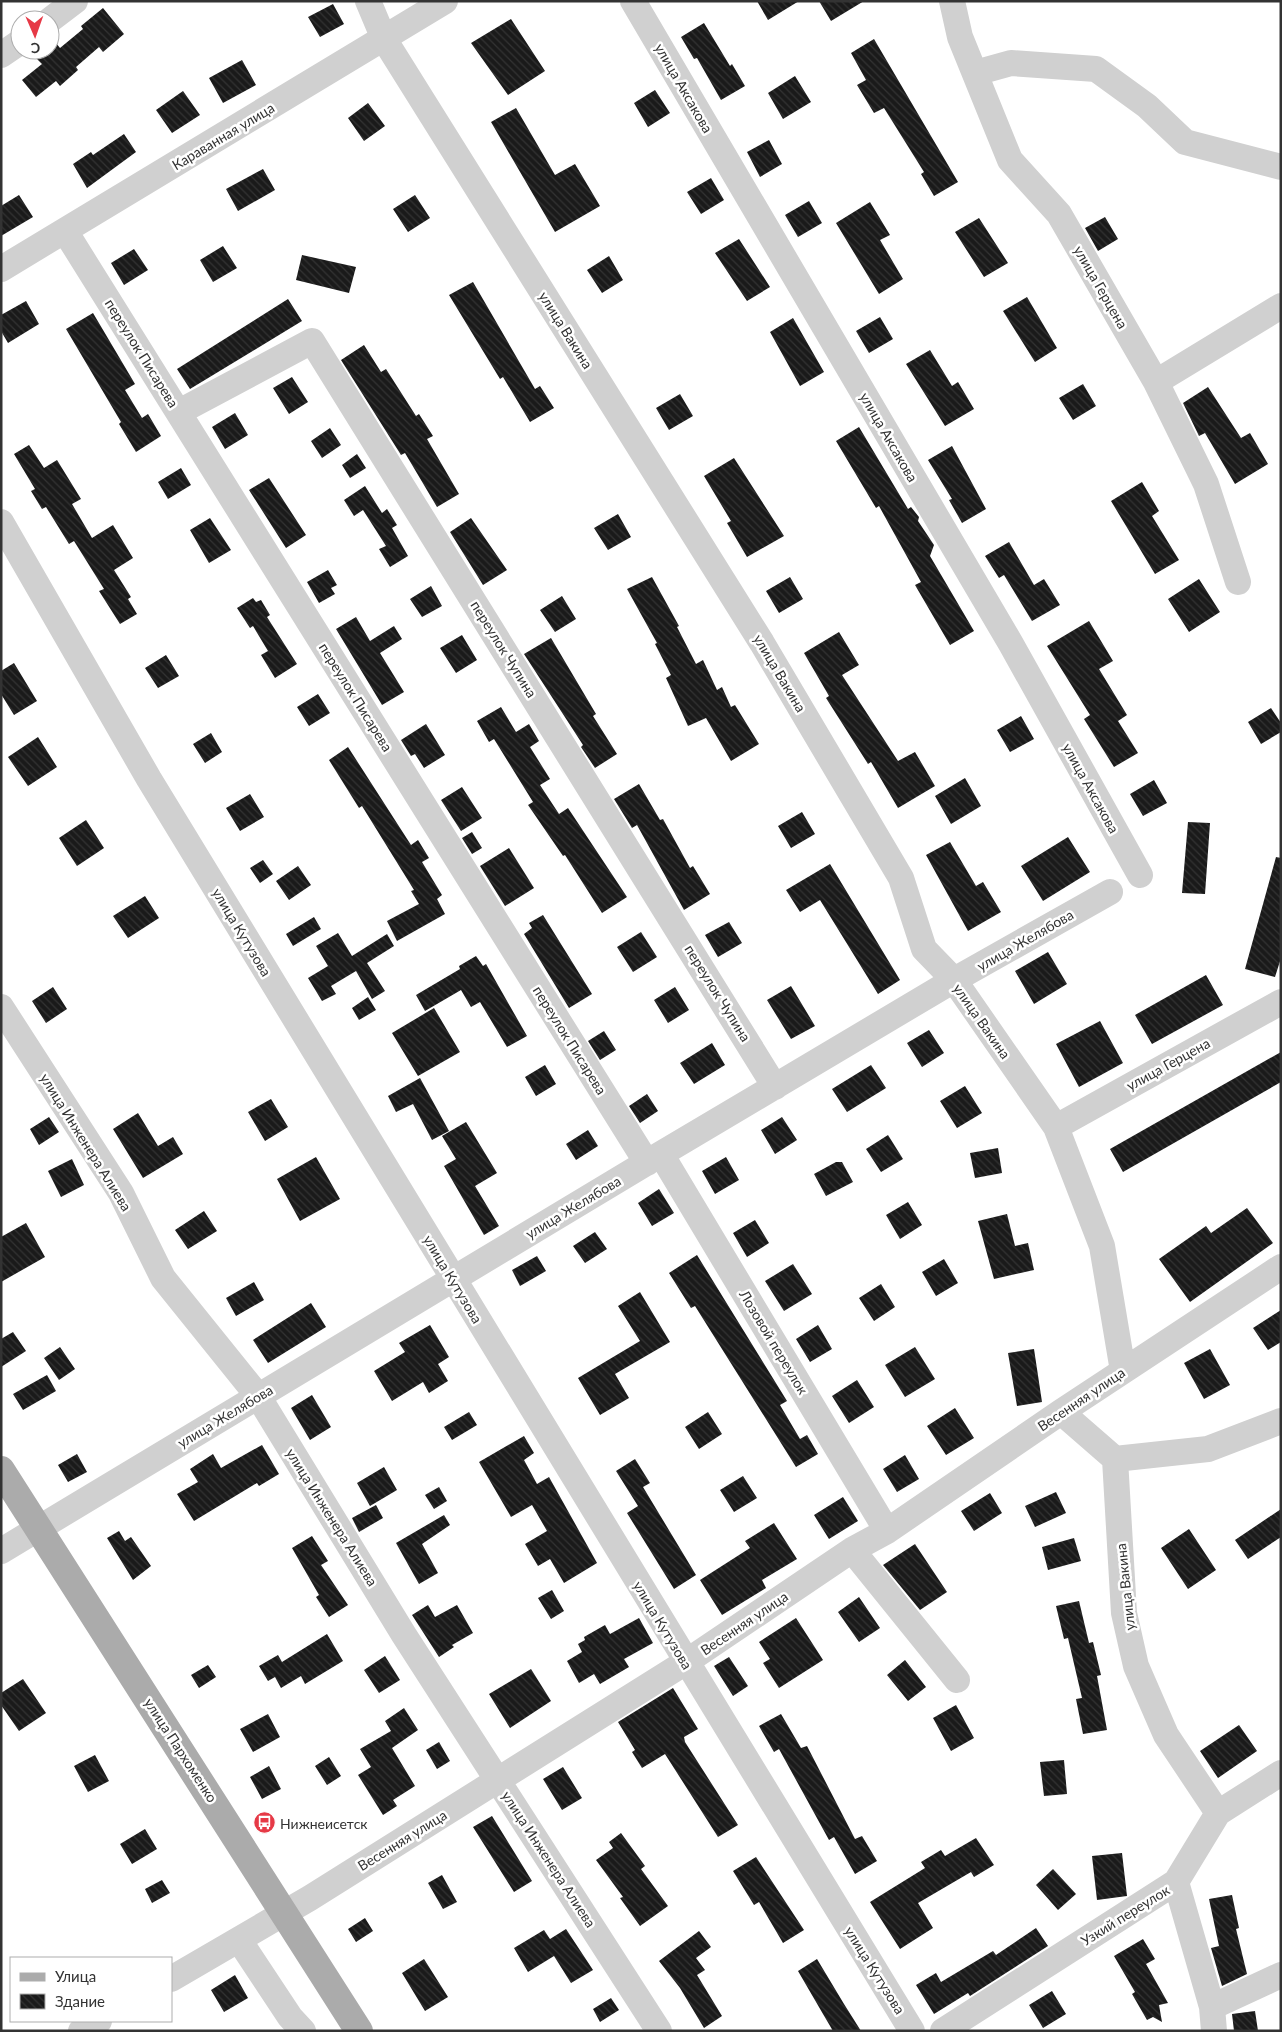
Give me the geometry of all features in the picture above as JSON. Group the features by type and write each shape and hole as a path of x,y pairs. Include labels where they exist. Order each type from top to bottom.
{"main road":[{"name":"улица Пархоменко","path":"1,1470 286,1912 359,2031"}],"street":[{"path":"60,13 76,1"},
{"name":"улица Вакина","path":"368,1 384,39 762,643 901,878 924,949 954,980 1056,1127 1102,1246 1122,1371"},
{"name":"Караванная улица","path":"1,269 445,1"},
{"name":"улица Аксакова","path":"633,1 1011,644 1140,875"},
{"name":"улица Герцена","path":"952,1 960,37 1010,160 1059,214 1156,382 1206,484 1238,582"},
{"path":"975,73 1011,63 1096,69 1147,106 1185,142 1281,167"},
{"name":"переулок Писарева","path":"65,231 654,1159"},
{"path":"1156,382 1281,306"},
{"name":"переулок Чупина","path":"179,412 312,340 775,1087"},
{"name":"улица Кутузова","path":"1,522 149,779 912,2031"},
{"name":"улица Желябова","path":"1,1551 453,1278 954,980 1110,892"},
{"name":"улица Герцена","path":"1056,1127 1281,1002"},
{"name":"улица Инженера Алиева","path":"1,1007 121,1193 162,1278 258,1396 404,1635 659,2031"},
{"name":"Лозовой переулок","path":"654,1159 887,1531"},
{"name":"Весенняя улица","path":"172,1978 286,1912 686,1662 852,1550 887,1531 1122,1371 1281,1267"},
{"path":"1061,1412 1115,1459 1208,1449 1281,1421"},
{"name":"улица Вакина","path":"1115,1459 1124,1614 1136,1666 1166,1735 1218,1813"},
{"path":"852,1550 957,1680"},
{"name":"Узкий переулок","path":"944,2031 1176,1882 1218,1813 1281,1773"},
{"path":"1176,1882 1213,2019 1281,1975"},
{"path":"239,1940 290,2017 303,2031"},
{"path":"82,2031 97,2022"}],"building":[{"path":"757,1 799,1 768,20"},
{"path":"819,1 864,1 831,21"},
{"path":"333,4 344,24 320,37 308,17"},
{"path":"103,8 124,34 103,52 99,47 76,67 78,70 60,86 56,81 36,97 22,80 42,64 38,60 60,60 60,48 83,29 81,26"},
{"path":"511,19 545,71 508,95 471,43"},
{"path":"704,23 730,66 732,64 745,86 721,100 697,58 694,59 681,37"},
{"path":"874,39 958,182 934,196 921,174 924,172 884,108 874,113 857,85 866,80 851,53"},
{"path":"242,60 256,85 223,103 209,78"},
{"path":"795,76 811,102 783,119 768,93"},
{"path":"655,90 670,113 648,127 634,103"},
{"path":"183,91 200,115 172,133 156,110"},
{"path":"368,103 385,126 364,141 348,118"},
{"path":"516,108 555,175 575,164 600,206 555,232 491,122"},
{"path":"124,134 136,152 87,188 73,164 91,152 93,155"},
{"path":"769,140 782,164 760,177 747,152"},
{"path":"263,169 275,190 238,211 226,189"},
{"path":"711,178 724,200 701,214 687,192"},
{"path":"19,195 33,217 1,236 1,206"},
{"path":"415,195 430,218 408,232 393,209"},
{"path":"809,201 822,223 798,237 785,215"},
{"path":"870,202 890,235 880,240 903,279 879,294 836,223"},
{"path":"1105,217 1118,239 1098,251 1085,228"},
{"path":"979,218 1008,263 984,277 955,232"},
{"path":"739,239 770,287 747,301 715,253"},
{"path":"223,246 237,268 213,282 200,260"},
{"path":"134,249 148,270 124,285 111,263"},
{"path":"302,255 356,267 349,293 296,280"},
{"path":"609,256 623,280 602,293 587,270"},
{"path":"473,282 535,389 540,386 554,408 530,422 503,377 500,379 449,295"},
{"path":"1027,297 1057,348 1035,362 1003,311"},
{"path":"288,299 302,321 190,389 177,369"},
{"path":"26,301 39,324 8,343 1,331 1,315"},
{"path":"93,313 135,384 125,390 142,418 148,414 161,436 136,452 119,424 121,422 66,329"},
{"path":"880,317 893,339 869,353 856,331"},
{"path":"793,318 824,372 800,386 770,332"},
{"path":"364,345 381,372 386,369 416,416 419,414 433,436 427,439 459,494 437,507 405,453 401,455 341,360"},
{"path":"930,350 952,386 958,382 974,409 945,426 906,364"},
{"path":"292,377 308,402 289,414 273,388"},
{"path":"1083,384 1096,406 1073,420 1059,398"},
{"path":"1208,387 1241,438 1250,433 1268,464 1235,484 1205,433 1199,436 1183,403"},
{"path":"680,394 693,416 669,430 656,408"},
{"path":"235,413 248,435 225,449 212,427"},
{"path":"859,427 908,509 911,507 919,517 918,521 934,545 930,556 974,631 950,645 915,585 921,582 879,506 876,508 836,441"},
{"path":"330,428 341,445 322,458 311,441"},
{"path":"29,445 44,468 57,460 81,499 72,504 92,538 113,525 133,558 114,570 131,597 128,599 137,614 120,624 99,591 104,589 74,541 69,544 46,507 42,509 31,491 35,489 14,454"},
{"path":"952,446 986,509 962,523 949,500 952,499 928,460"},
{"path":"357,454 366,468 350,478 342,465"},
{"path":"734,458 784,536 747,557 727,523 731,521 704,476"},
{"path":"181,468 191,485 168,499 158,482"},
{"path":"269,478 306,535 286,548 249,490"},
{"path":"1142,482 1159,511 1152,516 1179,560 1155,574 1111,501"},
{"path":"365,486 382,513 387,509 397,525 392,528 408,556 390,567 379,549 386,546 363,510 354,516 344,500"},
{"path":"618,514 631,537 608,550 594,528"},
{"path":"210,518 231,550 209,563 190,530"},
{"path":"471,518 507,570 483,585 450,532"},
{"path":"1009,542 1034,585 1044,579 1060,605 1032,621 1004,575 999,578 985,556"},
{"path":"328,570 337,585 331,588 335,594 319,603 307,582"},
{"path":"652,577 679,626 677,627 696,664 703,660 717,690 722,687 731,707 735,705 759,744 731,761 706,718 688,726 666,678 671,675 655,644 657,643 627,589"},
{"path":"790,577 803,599 779,613 766,591"},
{"path":"1199,579 1220,612 1189,632 1168,599"},
{"path":"431,586 442,606 422,617 410,599"},
{"path":"562,596 576,619 555,632 540,610"},
{"path":"253,598 256,602 261,600 270,615 267,617 297,664 275,678 261,655 268,651 253,626 250,628 237,608"},
{"path":"356,617 370,641 394,626 402,639 380,653 404,692 382,705 336,629"},
{"path":"1089,621 1113,661 1099,669 1127,715 1118,721 1138,753 1114,767 1084,719 1090,715 1047,646"},
{"path":"839,632 859,665 842,675 898,761 915,752 935,786 898,808 871,762 868,764 826,698 829,696 804,653"},
{"path":"462,635 477,660 456,673 440,648"},
{"path":"551,638 596,714 593,716 617,754 595,768 581,747 583,745 524,654"},
{"path":"166,655 179,676 158,688 145,668"},
{"path":"14,663 37,701 14,715 1,694 1,671"},
{"path":"318,694 330,713 309,726 297,707"},
{"path":"501,707 516,732 529,724 539,741 530,747 550,779 540,785 559,814 568,808 627,897 602,913 565,855 563,856 528,805 533,802 494,739 489,742 477,721"},
{"path":"1271,708 1281,723 1281,732 1261,744 1248,722"},
{"path":"1021,716 1034,739 1010,752 997,730"},
{"path":"426,724 445,755 424,768 415,754 411,756 401,740"},
{"path":"211,733 222,752 205,763 193,744"},
{"path":"38,737 57,767 28,786 8,757"},
{"path":"348,747 411,845 418,840 429,858 422,862 442,895 437,899 445,914 397,941 387,921 419,904 411,891 414,890 362,806 359,808 329,760"},
{"path":"965,778 981,806 951,824 935,796"},
{"path":"1154,780 1167,803 1143,816 1130,794"},
{"path":"639,784 660,820 663,819 690,868 693,866 710,894 684,910 637,825 632,828 614,799"},
{"path":"462,787 482,818 461,831 441,800"},
{"path":"250,794 264,817 240,831 226,808"},
{"path":"802,812 815,834 791,848 778,826"},
{"path":"86,820 104,848 77,866 59,838"},
{"path":"1188,822 1210,823 1205,894 1182,893"},
{"path":"472,832 482,848 472,854 462,838"},
{"path":"1068,837 1090,872 1043,901 1021,866"},
{"path":"950,842 976,886 983,882 1001,912 968,931 926,855"},
{"path":"509,848 534,888 505,906 480,866"},
{"path":"1276,857 1281,858 1281,958 1275,977 1245,969"},
{"path":"263,860 273,874 260,883 250,868"},
{"path":"830,864 900,980 878,994 820,900 800,912 786,890"},
{"path":"298,866 311,885 289,900 276,881"},
{"path":"145,896 159,918 128,938 113,916"},
{"path":"543,915 592,994 569,1008 524,934 532,928 529,923"},
{"path":"314,917 321,929 293,946 286,934"},
{"path":"729,922 742,943 718,957 705,935"},
{"path":"641,932 657,957 633,972 617,947"},
{"path":"338,933 352,956 387,934 394,946 367,963 385,991 372,999 356,971 331,986 336,994 322,1001 308,978 328,966 316,946"},
{"path":"1048,952 1067,984 1034,1004 1015,971"},
{"path":"476,956 483,966 486,964 527,1036 507,1047 480,1002 471,1007 461,990 425,1011 416,995 460,969 459,966"},
{"path":"1206,975 1223,1005 1152,1044 1135,1015"},
{"path":"791,986 815,1026 791,1039 767,1000"},
{"path":"53,987 67,1009 46,1023 32,1001"},
{"path":"675,987 689,1010 668,1023 654,1000"},
{"path":"368,997 376,1010 359,1020 352,1008"},
{"path":"434,1008 460,1052 418,1076 392,1033"},
{"path":"1100,1021 1123,1063 1079,1087 1056,1044"},
{"path":"929,1030 944,1053 922,1067 907,1043"},
{"path":"604,1031 616,1050 600,1060 588,1041"},
{"path":"712,1043 725,1065 694,1084 680,1063"},
{"path":"1281,1052 1281,1082 1123,1172 1110,1149"},
{"path":"545,1065 556,1084 536,1096 525,1077"},
{"path":"871,1065 886,1088 847,1112 832,1089"},
{"path":"420,1078 449,1131 432,1140 413,1104 396,1112 388,1096"},
{"path":"965,1086 982,1113 957,1128 940,1101"},
{"path":"647,1094 658,1111 640,1123 629,1106"},
{"path":"271,1099 288,1127 265,1141 248,1112"},
{"path":"138,1113 158,1146 173,1137 183,1154 143,1178 113,1129"},
{"path":"49,1117 59,1132 39,1145 30,1129"},
{"path":"782,1117 797,1140 775,1154 761,1130"},
{"path":"466,1122 497,1173 475,1186 499,1226 484,1235 444,1166 456,1159 442,1136"},
{"path":"588,1130 598,1146 576,1160 566,1144"},
{"path":"888,1135 903,1159 881,1172 866,1149"},
{"path":"998,1148 1002,1173 975,1178 970,1153"},
{"path":"316,1157 340,1199 300,1221 277,1179"},
{"path":"726,1157 739,1180 715,1194 702,1171"},
{"path":"72,1159 84,1185 61,1197 48,1171"},
{"path":"836,1162 842,1162 853,1182 826,1196 814,1174"},
{"path":"659,1189 674,1213 652,1226 638,1203"},
{"path":"908,1202 922,1225 900,1239 886,1215"},
{"path":"1247,1208 1273,1243 1190,1302 1159,1259 1206,1226 1211,1233"},
{"path":"204,1211 217,1231 188,1249 175,1230"},
{"path":"1007,1214 1015,1246 1028,1243 1034,1270 994,1279 978,1221"},
{"path":"755,1220 769,1243 747,1257 733,1233"},
{"path":"26,1223 45,1257 1,1282 1,1237"},
{"path":"595,1232 607,1249 585,1263 573,1246"},
{"path":"697,1255 787,1401 780,1405 800,1439 807,1435 818,1454 796,1467 695,1306 691,1308 669,1273"},
{"path":"537,1256 546,1271 520,1286 512,1270"},
{"path":"944,1259 958,1283 936,1296 922,1272"},
{"path":"793,1264 812,1294 784,1311 765,1281"},
{"path":"254,1282 264,1300 236,1316 226,1298"},
{"path":"881,1284 895,1307 874,1321 859,1298"},
{"path":"640,1292 670,1342 615,1374 629,1398 600,1415 578,1378 640,1341 618,1306"},
{"path":"311,1303 326,1327 268,1363 253,1340"},
{"path":"1281,1310 1281,1342 1268,1350 1253,1328"},
{"path":"430,1325 449,1357 438,1364 448,1381 429,1393 423,1382 392,1401 374,1371 405,1352 399,1343"},
{"path":"818,1325 832,1349 810,1362 796,1339"},
{"path":"13,1332 26,1351 1,1367 1,1339"},
{"path":"60,1347 75,1369 59,1380 44,1358"},
{"path":"915,1347 935,1379 905,1397 885,1365"},
{"path":"1034,1349 1042,1402 1017,1406 1008,1353"},
{"path":"1210,1349 1230,1385 1204,1399 1184,1363"},
{"path":"47,1375 56,1391 23,1410 13,1394"},
{"path":"857,1380 874,1407 849,1423 832,1396"},
{"path":"312,1395 331,1427 310,1440 291,1408"},
{"path":"955,1408 974,1438 946,1455 927,1426"},
{"path":"469,1412 477,1425 452,1440 444,1427"},
{"path":"708,1412 722,1434 699,1449 685,1427"},
{"path":"524,1436 534,1453 524,1460 537,1484 549,1477 597,1563 564,1583 550,1559 538,1566 525,1544 547,1531 532,1505 511,1517 479,1462"},
{"path":"262,1445 279,1474 259,1486 257,1483 194,1521 177,1494 198,1482 190,1469 213,1454 221,1468"},
{"path":"77,1454 87,1472 68,1482 58,1465"},
{"path":"905,1455 919,1479 897,1492 883,1469"},
{"path":"635,1459 650,1483 643,1487 696,1575 674,1589 627,1513 638,1506 616,1471"},
{"path":"384,1467 397,1490 370,1506 357,1483"},
{"path":"743,1476 757,1498 734,1512 720,1490"},
{"path":"439,1487 447,1501 434,1509 425,1495"},
{"path":"1056,1492 1066,1513 1035,1527 1025,1506"},
{"path":"990,1493 1002,1513 974,1531 961,1511"},
{"path":"843,1497 858,1521 829,1539 814,1515"},
{"path":"376,1505 383,1518 359,1532 352,1518"},
{"path":"1281,1509 1281,1537 1248,1559 1235,1540"},
{"path":"444,1515 450,1525 422,1544 438,1573 419,1584 396,1543"},
{"path":"774,1523 797,1559 762,1580 766,1588 722,1615 700,1580 750,1548 745,1541"},
{"path":"1189,1529 1216,1570 1188,1589 1161,1548"},
{"path":"119,1531 125,1541 131,1537 151,1566 133,1580 107,1538"},
{"path":"312,1536 328,1561 321,1565 348,1605 329,1617 316,1597 319,1595 292,1548"},
{"path":"1074,1538 1081,1561 1048,1570 1042,1547"},
{"path":"915,1544 947,1592 920,1610 883,1565"},
{"path":"552,1590 564,1611 551,1619 538,1598"},
{"path":"859,1597 880,1628 859,1642 838,1612"},
{"path":"1079,1601 1089,1643 1093,1642 1101,1675 1097,1676 1107,1730 1083,1734 1076,1699 1082,1698 1068,1638 1064,1639 1056,1606"},
{"path":"428,1605 435,1617 457,1605 473,1633 452,1645 454,1647 439,1657 412,1615"},
{"path":"639,1618 653,1643 624,1659 629,1667 600,1684 594,1674 579,1683 567,1661 582,1652 578,1644 585,1640 584,1637 605,1625 610,1634"},
{"path":"796,1618 823,1660 779,1688 763,1663 770,1659 759,1642"},
{"path":"327,1634 343,1661 305,1684 301,1676 281,1688 275,1677 268,1681 259,1666 278,1655 282,1662"},
{"path":"385,1656 400,1680 379,1693 364,1670"},
{"path":"729,1657 748,1686 733,1696 714,1666"},
{"path":"905,1660 926,1687 908,1701 887,1675"},
{"path":"208,1665 216,1677 199,1688 191,1675"},
{"path":"531,1669 551,1701 510,1728 489,1694"},
{"path":"23,1679 46,1713 19,1731 1,1705 1,1693"},
{"path":"673,1688 698,1729 684,1737 685,1742 738,1825 718,1837 665,1754 642,1768 632,1752 635,1750 618,1722"},
{"path":"956,1705 974,1738 951,1751 933,1718"},
{"path":"404,1708 418,1730 392,1748 415,1786 393,1800 397,1806 383,1815 358,1775 371,1767 360,1749 391,1731 385,1721"},
{"path":"268,1714 280,1737 253,1752 240,1729"},
{"path":"781,1714 801,1748 807,1746 855,1839 862,1836 877,1861 855,1874 834,1837 829,1840 779,1749 774,1752 759,1726"},
{"path":"1239,1725 1257,1751 1218,1778 1200,1751"},
{"path":"439,1742 450,1761 437,1769 426,1750"},
{"path":"95,1755 109,1781 88,1792 74,1766"},
{"path":"329,1757 341,1776 327,1785 315,1766"},
{"path":"1064,1760 1067,1794 1044,1796 1040,1762"},
{"path":"269,1766 281,1789 262,1799 250,1777"},
{"path":"563,1767 582,1798 562,1810 543,1779"},
{"path":"492,1816 532,1881 514,1892 473,1827"},
{"path":"145,1829 157,1849 132,1864 120,1844"},
{"path":"621,1833 645,1866 641,1869 668,1906 640,1926 620,1898 623,1897 596,1860 613,1848 609,1842"},
{"path":"976,1838 994,1865 974,1877 971,1872 918,1903 933,1928 900,1949 870,1902 925,1868 921,1862 941,1850 945,1856"},
{"path":"1122,1853 1127,1896 1097,1900 1092,1856"},
{"path":"756,1857 804,1930 783,1943 759,1902 754,1905 733,1871"},
{"path":"1053,1869 1076,1894 1058,1910 1036,1885"},
{"path":"442,1875 457,1902 443,1909 428,1883"},
{"path":"162,1880 170,1893 152,1903 145,1889"},
{"path":"1232,1895 1239,1928 1236,1929 1247,1974 1222,1986 1211,1948 1219,1946 1209,1899"},
{"path":"365,1918 373,1931 356,1942 348,1929"},
{"path":"1036,1928 1048,1946 970,1996 968,1993 934,2014 916,1985 936,1973 941,1982 993,1951 996,1955"},
{"path":"566,1929 593,1970 571,1983 554,1956 528,1972 514,1948 544,1930 550,1939"},
{"path":"699,1931 711,1947 696,1958 705,1970 697,1975 722,2016 704,2028 680,1988 659,1961"},
{"path":"1143,1939 1155,1959 1146,1964 1168,2003 1159,2005 1162,2022 1153,2017 1147,2020 1132,1994 1135,1992 1114,1956"},
{"path":"424,1959 448,1997 425,2011 402,1973"},
{"path":"817,1959 861,2031 833,2031 798,1971"},
{"path":"235,1975 248,1998 224,2012 211,1990"},
{"path":"1052,1991 1066,2014 1043,2028 1029,2005"},
{"path":"611,1998 619,2010 600,2022 593,2009"},
{"path":"1255,2011 1258,2031 1234,2031 1232,2014"}],"place":[{"name":"Нижнеисетск","path":"264,1823"}]}
